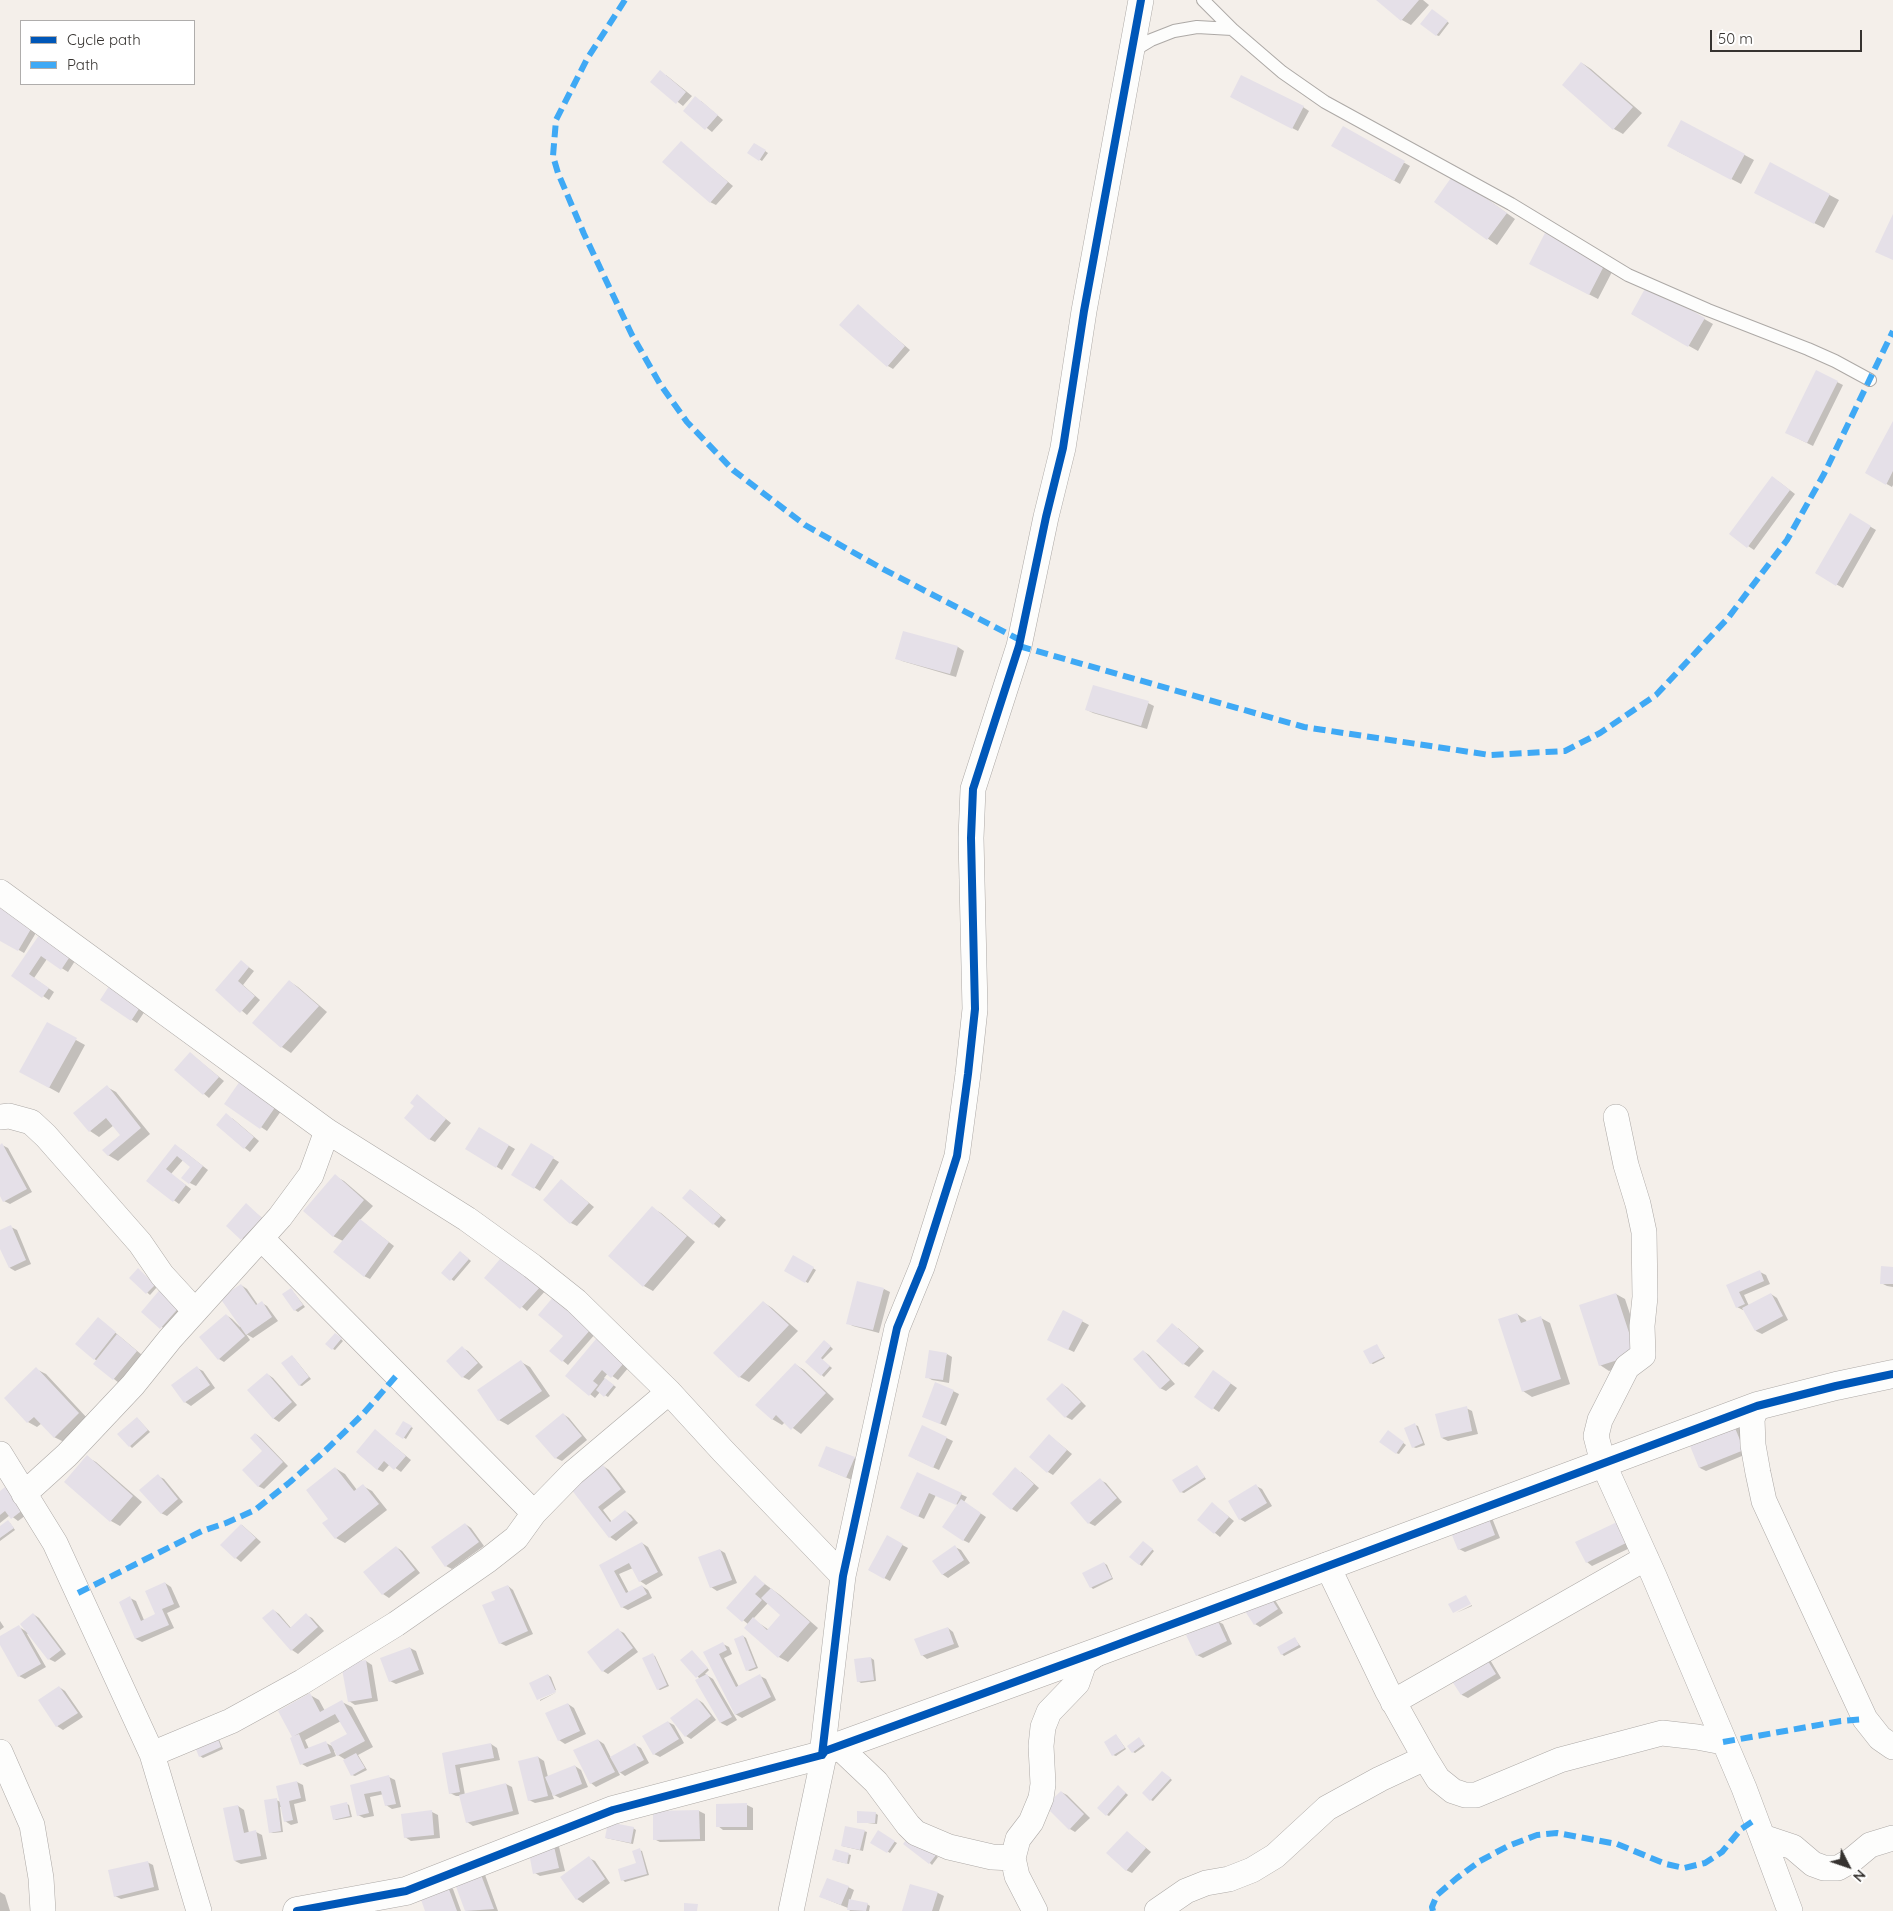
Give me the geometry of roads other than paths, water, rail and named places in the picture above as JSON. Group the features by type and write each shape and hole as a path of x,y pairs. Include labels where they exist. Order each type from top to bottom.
{"street":[{"path":"791,1911 828,1750 843,1576 897,1328 922,1268 957,1156 975,1009 971,838 973,789 1019,646 1063,448 1086,301 1141,0"},
{"path":"0,892 327,1131 467,1219 576,1300 669,1392 843,1576"},
{"path":"0,1116 9,1116 31,1122 46,1136 140,1243 162,1275 196,1311"},
{"path":"1616,1117 1626,1165 1644,1232 1645,1297 1642,1326 1643,1355 1627,1367 1600,1420 1596,1436 1603,1463 1646,1558 1724,1742 1763,1837 1790,1911"},
{"path":"24,1494 67,1455 113,1406 280,1217 311,1175 327,1131"},
{"path":"262,1238 534,1513"},
{"path":"297,1911 406,1891 613,1810 828,1750 1100,1651 1757,1406 1893,1374"},
{"path":"152,1754 231,1721 302,1682 396,1624 488,1560 516,1538 534,1513 573,1473 669,1392"},
{"path":"1757,1406 1752,1419 1758,1474 1764,1501 1865,1719 1880,1738 1893,1747"},
{"path":"0,1454 54,1543 152,1754 199,1911"},
{"path":"1394,1702 1646,1558"},
{"path":"1327,1565 1394,1702 1425,1758 1438,1779 1453,1791 1465,1795 1476,1794 1560,1760 1662,1733 1724,1742"},
{"path":"1035,1911 1017,1876 1013,1858 1018,1839 1030,1822 1041,1798 1043,1784 1041,1746 1043,1727 1049,1712 1077,1683 1084,1663 1100,1651"},
{"path":"828,1750 876,1782 916,1834 956,1849 992,1857 1013,1858"},
{"path":"0,1752 32,1825 41,1878 43,1911"},
{"path":"1156,1911 1186,1891 1206,1883 1228,1879 1252,1870 1276,1856 1327,1808 1380,1779 1425,1758"},
{"path":"1763,1837 1793,1847 1813,1864 1824,1868 1838,1868 1852,1860 1870,1845 1893,1838"}],"lane":[{"path":"1203,0 1232,30 1282,72 1325,102 1511,204 1628,275 1708,310 1836,361 1870,380"},
{"path":"1131,52 1151,40 1174,31 1197,27 1232,30"}]}
